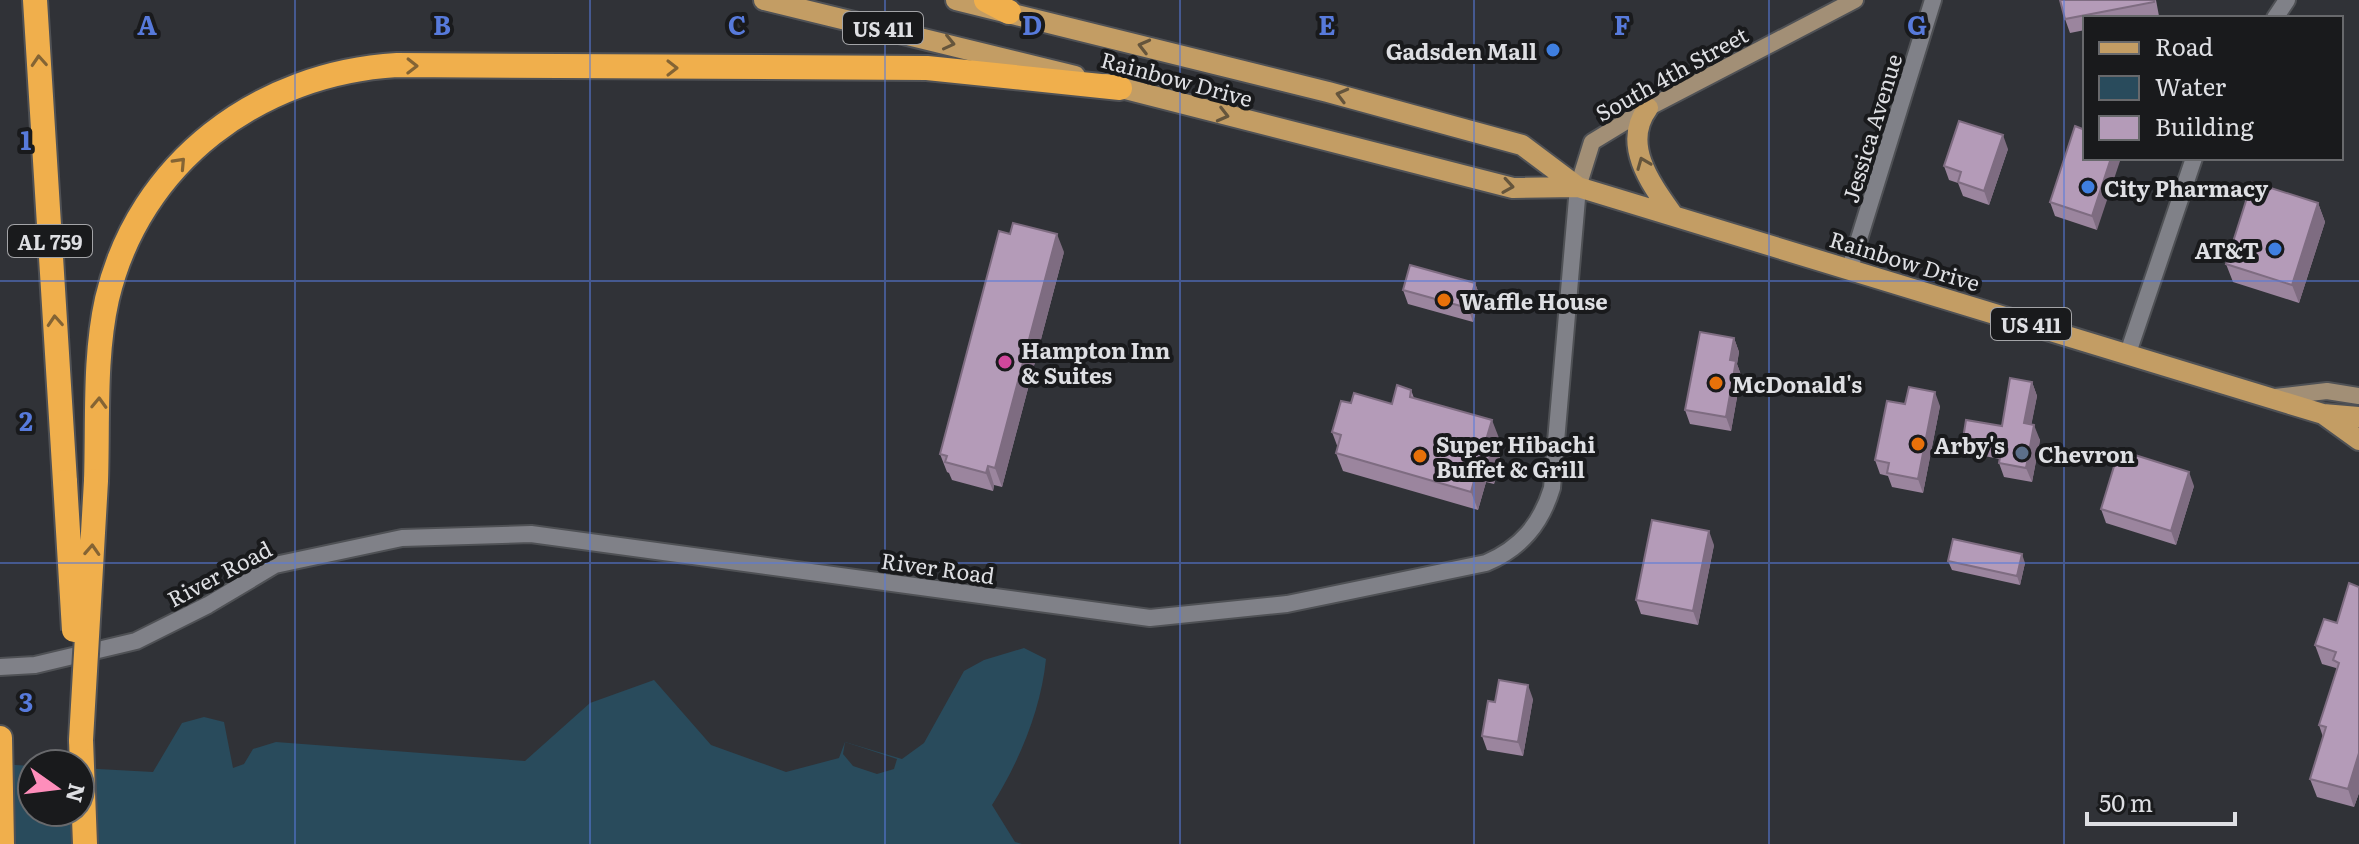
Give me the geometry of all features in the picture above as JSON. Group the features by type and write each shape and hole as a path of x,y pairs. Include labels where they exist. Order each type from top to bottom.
{"highway":[{"name":"AL 759","path":"35,0 85,844"},
{"path":"986,0 1009,12"},
{"path":"81,740 102,328 115,271 126,243 156,191 195,147 242,111 295,85 350,70 397,65 927,68 1120,88"},
{"path":"0,738 2,844"}],"main road":[{"name":"Rainbow Drive","path":"764,0 1001,55 1513,188 1578,187 2275,397"},
{"name":"Rainbow Drive","path":"956,0 1522,145 1578,187"},
{"path":"1648,108 1637,122 1637,149 1652,183 1673,215"},
{"name":"US 411","path":"2275,397 2323,414 2359,417"},
{"name":"US 411","path":"2323,414 2359,440"}],"street":[{"name":"South 4th Street","path":"1578,187 1592,142 1648,108 1855,0"},
{"name":"Jessica Avenue","path":"1850,268 1933,0"},
{"path":"2128,353 2193,160"},
{"name":"River Road","path":"0,667 35,665 136,641 208,605 275,565 402,538 531,534 1150,618 1287,604 1486,563 1511,550 1532,530 1552,488 1578,187"},
{"name":"Rainbow Drive","path":"2275,397 2327,391 2359,396"}],"water":[{"path":"1024,648 1046,659 1039,697 1027,735 992,805 1015,842 1022,844 0,844 0,764 16,765 16,828 96,828 96,769 153,772 182,723 204,717 224,722 233,768 244,764 253,749 276,742 525,761 590,703 654,680 711,745 786,772 839,758 845,742 902,759 924,743 964,671 984,660"}],"pier":[{"path":"845,742 897,759 894,769 877,774 853,766 843,754"}],"building":[{"path":"2060,0 2154,0 2154,2 2065,19"},
{"path":"1959,121 2003,135 1984,191 1958,182 1961,172 1944,166"},
{"name":"City Pharmacy","path":"2075,126 2083,129 2083,160 2110,160 2092,216 2050,202"},
{"path":"2252,182 2318,203 2292,285 2226,264"},
{"name":"Hampton Inn & Suites","path":"1013,223 1057,234 995,468 988,466 986,473 945,462 947,456 940,454 999,231 1010,234"},
{"path":"1410,265 1475,283 1468,308 1403,290"},
{"path":"1700,332 1734,338 1730,360 1736,361 1726,417 1685,410"},
{"path":"2010,378 2032,382 2024,423 2034,425 2026,468 1999,463 2002,446 1963,439 1966,420 2002,426"},
{"name":"Super Hibachi Buffet & Grill","path":"1397,385 1411,390 1410,397 1492,420 1486,440 1494,442 1487,466 1479,463 1471,492 1336,453 1341,435 1332,432 1341,401 1351,403 1354,393 1392,404"},
{"path":"1909,387 1935,392 1918,479 1887,473 1889,463 1875,460 1887,401 1905,404"},
{"path":"2119,450 2189,472 2171,531 2101,509"},
{"path":"1652,520 1709,531 1693,611 1636,600"},
{"path":"1953,539 2022,554 2017,576 1948,561"},
{"path":"2349,583 2359,587 2359,753 2348,789 2310,779 2326,727 2319,725 2339,663 2333,660 2336,652 2315,645 2324,619 2337,623"},
{"path":"1499,680 1528,685 1518,742 1482,736 1488,701 1495,702"}],"place":[{"name":"Gadsden Mall","path":"1553,50"},
{"name":"City Pharmacy","path":"2088,187"},
{"name":"AT&T","path":"2275,249"},
{"name":"Waffle House","path":"1444,300"},
{"name":"Hampton Inn & Suites","path":"1005,362"},
{"name":"McDonald's","path":"1716,383"},
{"name":"Arby's","path":"1918,444"},
{"name":"Chevron","path":"2022,453"},
{"name":"Super Hibachi Buffet & Grill","path":"1420,456"}]}
